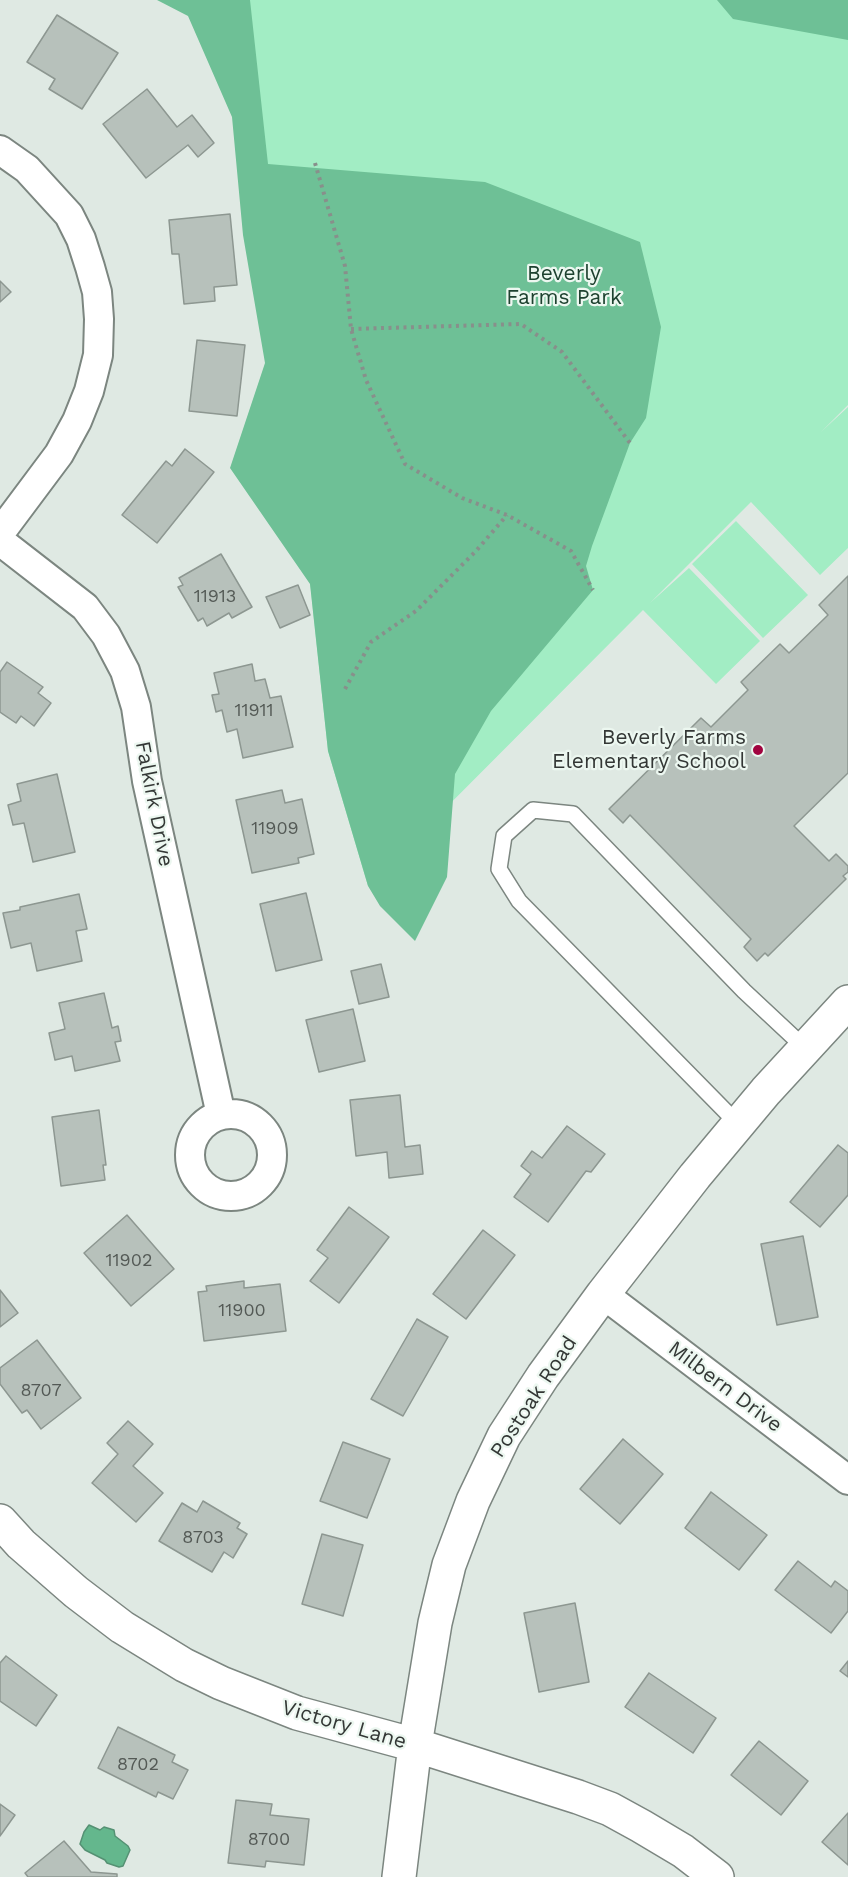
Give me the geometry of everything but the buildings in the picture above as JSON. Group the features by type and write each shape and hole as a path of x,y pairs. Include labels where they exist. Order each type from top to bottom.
{"street":[{"path":"0,150 27,169 69,215 81,239 90,267 97,292 99,319 98,355 90,391 77,421 59,454 0,533"},
{"name":"Falkirk Drive","path":"0,541 85,608 106,635 125,671 136,707 147,781 221,1116"},
{"name":"Postoak Road","path":"399,1877 415,1745 435,1623 449,1565 473,1502 504,1436 543,1376 694,1176 848,1002"},
{"name":"Milbern Drive","path":"603,1294 848,1480"},
{"name":"Victory Lane","path":"0,1521 21,1544 76,1592 122,1627 184,1665 221,1683 297,1713 415,1745 610,1809 683,1851 717,1877"}],"lane":[{"path":"738,1124 519,901 499,869 504,836 533,810 573,814 744,991 805,1048"}],"path":[{"path":"315,163 345,266 351,329 366,380 405,464 462,498 507,515 572,551 593,590"},
{"path":"351,329 521,324 562,352 630,443"},
{"path":"345,689 371,642 416,611 476,551 507,515"}],"green space":[{"path":"157,0 250,0 268,164 485,182 640,242 661,327 646,418 630,443 586,566 593,590 491,711 455,774 447,877 415,941 380,906 368,886 328,751 310,584 230,468 265,363 243,235 232,117 188,16"},
{"name":"Beverly Farms Park","path":"248,0 848,0 848,405 821,432 848,407 848,548 820,575 751,502 650,603 689,568 760,641 716,684 643,610 368,886 328,751"},
{"path":"717,0 848,0 848,40 733,19"},
{"path":"736,521 808,595 763,638 692,564"}],"shaded area":[{"path":"89,1825 100,1830 104,1827 114,1830 115,1836 128,1846 130,1850 123,1866 107,1863 85,1850 80,1844"}],"place":[{"name":"Beverly Farms Elementary School","path":"758,750"}]}
